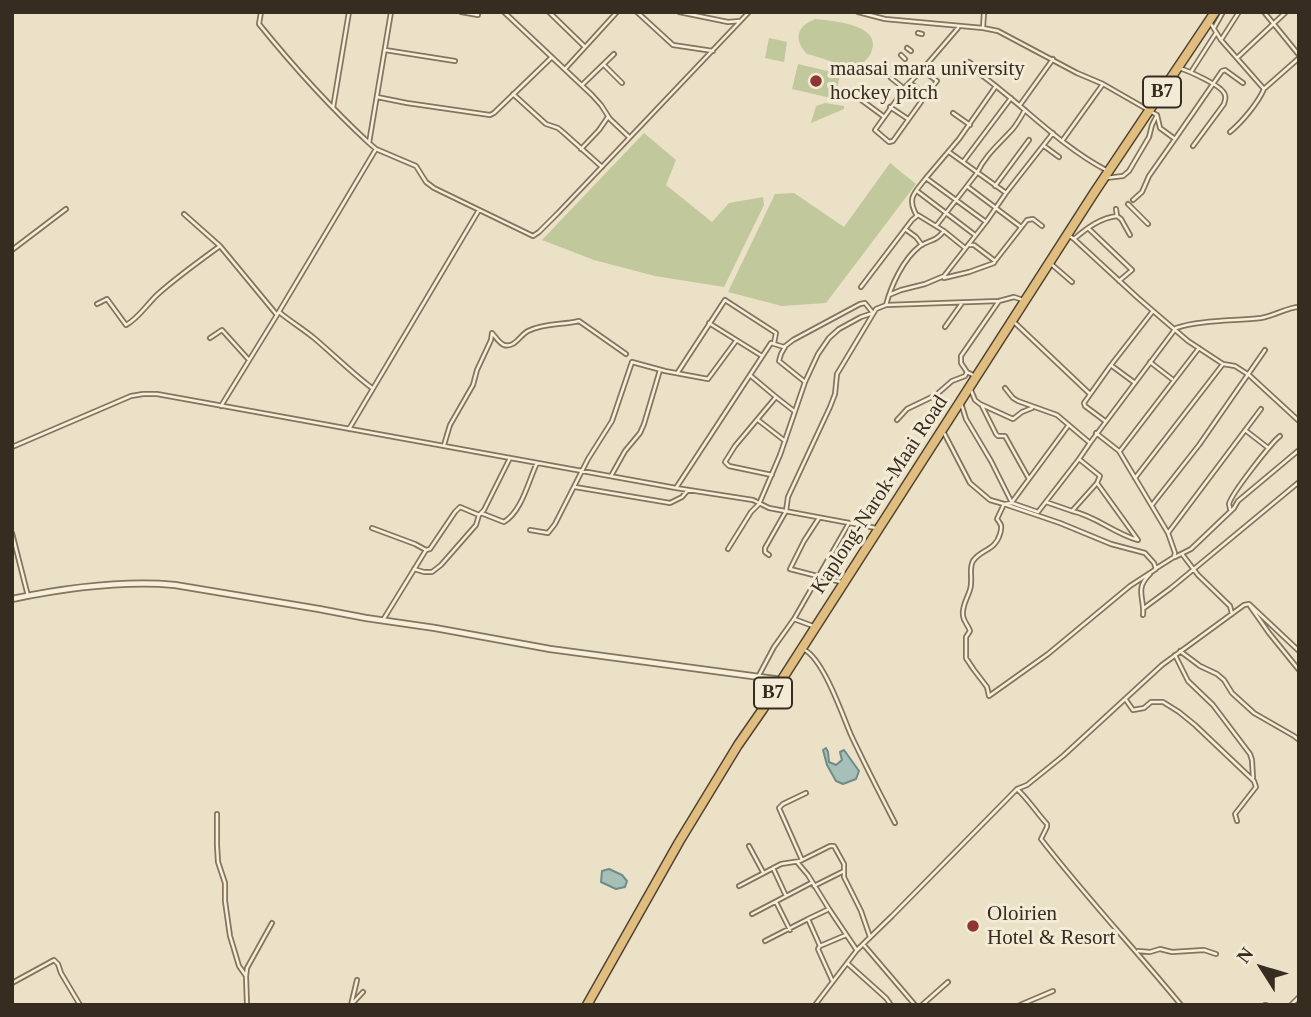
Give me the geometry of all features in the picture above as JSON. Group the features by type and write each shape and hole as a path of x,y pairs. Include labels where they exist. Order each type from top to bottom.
{"highway":[{"name":"Kaplong-Narok-Maai Road","path":"587,1005 679,842 738,745 961,402 972,374 1071,237 1106,175 1153,113 1178,67 1212,25 1215,12"}],"street":[{"path":"261,12 259,24 285,57 332,108 376,149 416,166 426,182 434,188 533,236 539,233 749,12"},
{"path":"332,108 349,12"},
{"path":"369,143 391,12"},
{"path":"461,12 478,15"},
{"path":"504,12 582,85 601,104 608,117 629,137"},
{"path":"565,69 617,12"},
{"path":"636,12 673,45 713,51"},
{"path":"679,12 728,22 740,21"},
{"path":"858,12 881,18 998,31 1103,84 1153,113 1160,128 1175,139"},
{"path":"881,12 881,18"},
{"path":"983,28 984,12"},
{"path":"1223,12 1212,25 1216,33 1264,89"},
{"path":"1231,12 1236,17"},
{"path":"1221,40 1239,12"},
{"path":"1230,132 1251,110 1264,89 1299,56 1264,12"},
{"path":"1237,58 1286,12"},
{"path":"549,13 585,47"},
{"path":"922,70 936,80 890,143 875,131 876,126 903,89 960,26"},
{"path":"1191,72 1216,33"},
{"path":"385,50 455,61"},
{"path":"582,85 614,54"},
{"path":"901,55 905,58"},
{"path":"376,97 490,114 552,57"},
{"path":"1020,105 1053,59"},
{"path":"969,62 1062,142 1106,175 1123,176 1129,171 1149,137 1153,113"},
{"path":"604,65 622,83"},
{"path":"1178,67 1213,84 1224,92 1226,97 1224,104 1194,146"},
{"path":"1133,200 1142,192 1149,176 1222,71 1225,70 1243,83"},
{"path":"891,78 903,89"},
{"path":"910,83 926,95"},
{"path":"1062,142 1103,84"},
{"path":"917,216 911,202 917,191 970,125 996,86"},
{"path":"513,94 543,121 558,128 602,167"},
{"path":"963,162 1011,98"},
{"path":"860,99 883,116"},
{"path":"890,107 909,119"},
{"path":"936,226 982,163 1008,135 1026,110"},
{"path":"953,113 970,125"},
{"path":"581,149 608,117"},
{"path":"941,279 1053,133"},
{"path":"995,186 1029,140"},
{"path":"1044,146 1059,157"},
{"path":"221,406 376,149"},
{"path":"949,152 1006,193"},
{"path":"926,178 986,222"},
{"path":"967,187 1021,227"},
{"path":"917,191 975,235"},
{"path":"1128,204 1148,224"},
{"path":"12,250 66,209"},
{"path":"1116,209 1117,216 1130,235"},
{"path":"349,429 479,210"},
{"path":"184,214 220,246 278,313 317,341 372,388"},
{"path":"917,216 920,215 967,246 975,245 995,261"},
{"path":"861,287 917,216"},
{"path":"1117,216 1106,217 1071,237 1174,330 1223,365 1235,366 1250,374 1299,421"},
{"path":"888,295 994,263 1030,219 1042,226"},
{"path":"1088,228 1132,270 1119,281"},
{"path":"905,229 922,245"},
{"path":"886,305 893,283 902,268 922,245 937,239 944,231"},
{"path":"97,304 107,299 126,325 175,279 220,246"},
{"path":"1050,263 1072,282"},
{"path":"769,555 765,548 786,512 788,497 835,394 837,374 876,309 886,305 999,302 1014,297 1024,301"},
{"path":"678,373 724,300 776,333 774,343"},
{"path":"897,420 907,408 936,395 952,381 972,374 961,363 961,356 999,302"},
{"path":"805,382 779,361 786,346 860,304 864,303 873,313"},
{"path":"945,327 962,303"},
{"path":"1004,504 1012,503 1038,512 1178,326 1262,317 1294,306 1299,307"},
{"path":"1105,421 1084,405 1153,311"},
{"path":"728,549 759,504 818,354 839,329 873,313"},
{"path":"1012,319 1090,394"},
{"path":"444,446 450,425 473,385 492,332 499,342 507,345 512,344 526,331 579,321 626,354"},
{"path":"709,323 762,356"},
{"path":"210,338 222,330 249,360"},
{"path":"530,530 548,534 581,471 612,421 632,362 708,379 736,341"},
{"path":"676,488 762,356 771,343 774,343"},
{"path":"774,343 786,346"},
{"path":"1119,451 1199,348"},
{"path":"1152,505 1199,445 1265,350"},
{"path":"1150,362 1173,380"},
{"path":"1111,365 1135,383"},
{"path":"1135,478 1223,365"},
{"path":"611,476 625,451 640,433 660,370"},
{"path":"751,376 794,411"},
{"path":"969,387 975,400 982,406 1013,418 1032,408"},
{"path":"1005,388 1013,398 1032,408 1057,415 1090,443"},
{"path":"12,447 113,404 143,394 157,394 748,499 786,512 879,529"},
{"path":"772,475 729,466 725,462 776,397"},
{"path":"961,402 966,419 1012,503"},
{"path":"982,406 996,434 1005,436 1010,442 1029,480"},
{"path":"1168,533 1261,409"},
{"path":"758,420 785,441"},
{"path":"1012,503 1068,426"},
{"path":"942,430 970,483 990,500 1060,523 1111,544 1145,553 1156,569"},
{"path":"1245,430 1268,448"},
{"path":"1096,433 1119,451 1168,533 1174,557"},
{"path":"1230,511 1229,504 1236,493 1268,448 1280,436"},
{"path":"1004,504 997,519 1002,524 997,544 974,560 972,586 963,611 970,631 966,637 966,658 987,687 989,696 1048,654 1130,586 1200,541 1238,500 1299,450"},
{"path":"414,569 432,572 476,525 510,458"},
{"path":"1072,511 1100,478 1099,474 1079,459"},
{"path":"383,620 426,551 455,512 460,507 507,522 523,498 537,463"},
{"path":"1144,608 1299,482"},
{"path":"1097,483 1138,540 1140,552"},
{"path":"574,487 670,503 682,497 688,490"},
{"path":"1046,502 1098,520 1138,540"},
{"path":"819,519 790,569 844,583"},
{"path":"758,677 849,523"},
{"path":"372,528 415,544 426,551"},
{"path":"12,533 28,596"},
{"path":"1182,554 1230,606 1232,614"},
{"path":"1143,615 1140,590 1145,579 1156,569"},
{"path":"12,599 90,587 152,583 175,585 550,649 782,680"},
{"path":"815,1005 857,950 1017,789 1027,785 1063,756 1180,651 1244,605 1250,604"},
{"path":"1250,604 1299,651"},
{"path":"1250,604 1299,670"},
{"path":"794,619 816,627"},
{"path":"802,648 811,653 829,685 895,823"},
{"path":"1180,651 1200,666 1217,674 1232,693 1254,713 1299,740"},
{"path":"1175,655 1188,681 1213,705 1250,754 1256,787 1236,811 1237,821"},
{"path":"1125,698 1133,710 1144,708 1151,702 1168,704 1195,725 1254,781"},
{"path":"1017,789 1047,824 1041,839 1181,1005"},
{"path":"806,793 779,808 800,861 857,950"},
{"path":"217,814 218,862 225,883 230,936 239,966 246,976"},
{"path":"739,886 783,863 800,861 833,845 844,864 844,877 870,937"},
{"path":"749,846 763,872"},
{"path":"773,868 786,895"},
{"path":"752,914 786,895 844,871"},
{"path":"776,902 790,929"},
{"path":"765,941 829,909"},
{"path":"808,919 832,980"},
{"path":"247,1005 247,968 272,923"},
{"path":"820,946 847,935"},
{"path":"863,944 915,1005"},
{"path":"1135,950 1204,950 1216,954"},
{"path":"12,984 54,960 80,1005"},
{"path":"847,963 891,1005"},
{"path":"351,1005 357,980"},
{"path":"922,1005 948,982"},
{"path":"1020,1005 1053,991"},
{"path":"351,1005 363,992"},
{"path":"1291,1005 1299,997"}],"green space":[{"path":"815,19 844,23 863,30 873,43 870,55 862,63 850,66 807,54 800,43 799,34 804,25"},
{"path":"769,38 787,42 784,62 765,58"},
{"name":"maasai mara university hockey pitch","path":"798,64 840,74 835,99 792,89"},
{"path":"825,103 844,106 844,109 811,123 816,106"},
{"path":"644,133 676,160 666,185 712,222 729,203 763,197 764,205 724,287 655,276 594,260 542,240"},
{"path":"890,163 916,184 826,303 782,306 728,292 775,194 794,193 844,227"}],"water":[{"path":"826,748 829,762 836,765 842,760 840,752 844,750 859,771 856,779 843,784 836,781 827,765 823,750"},
{"path":"609,869 622,875 627,881 625,887 616,889 601,882 602,871"}],"place":[{"name":"maasai mara university hockey pitch","path":"816,81"},
{"name":"Oloirien Hotel & Resort","path":"973,926"}]}
